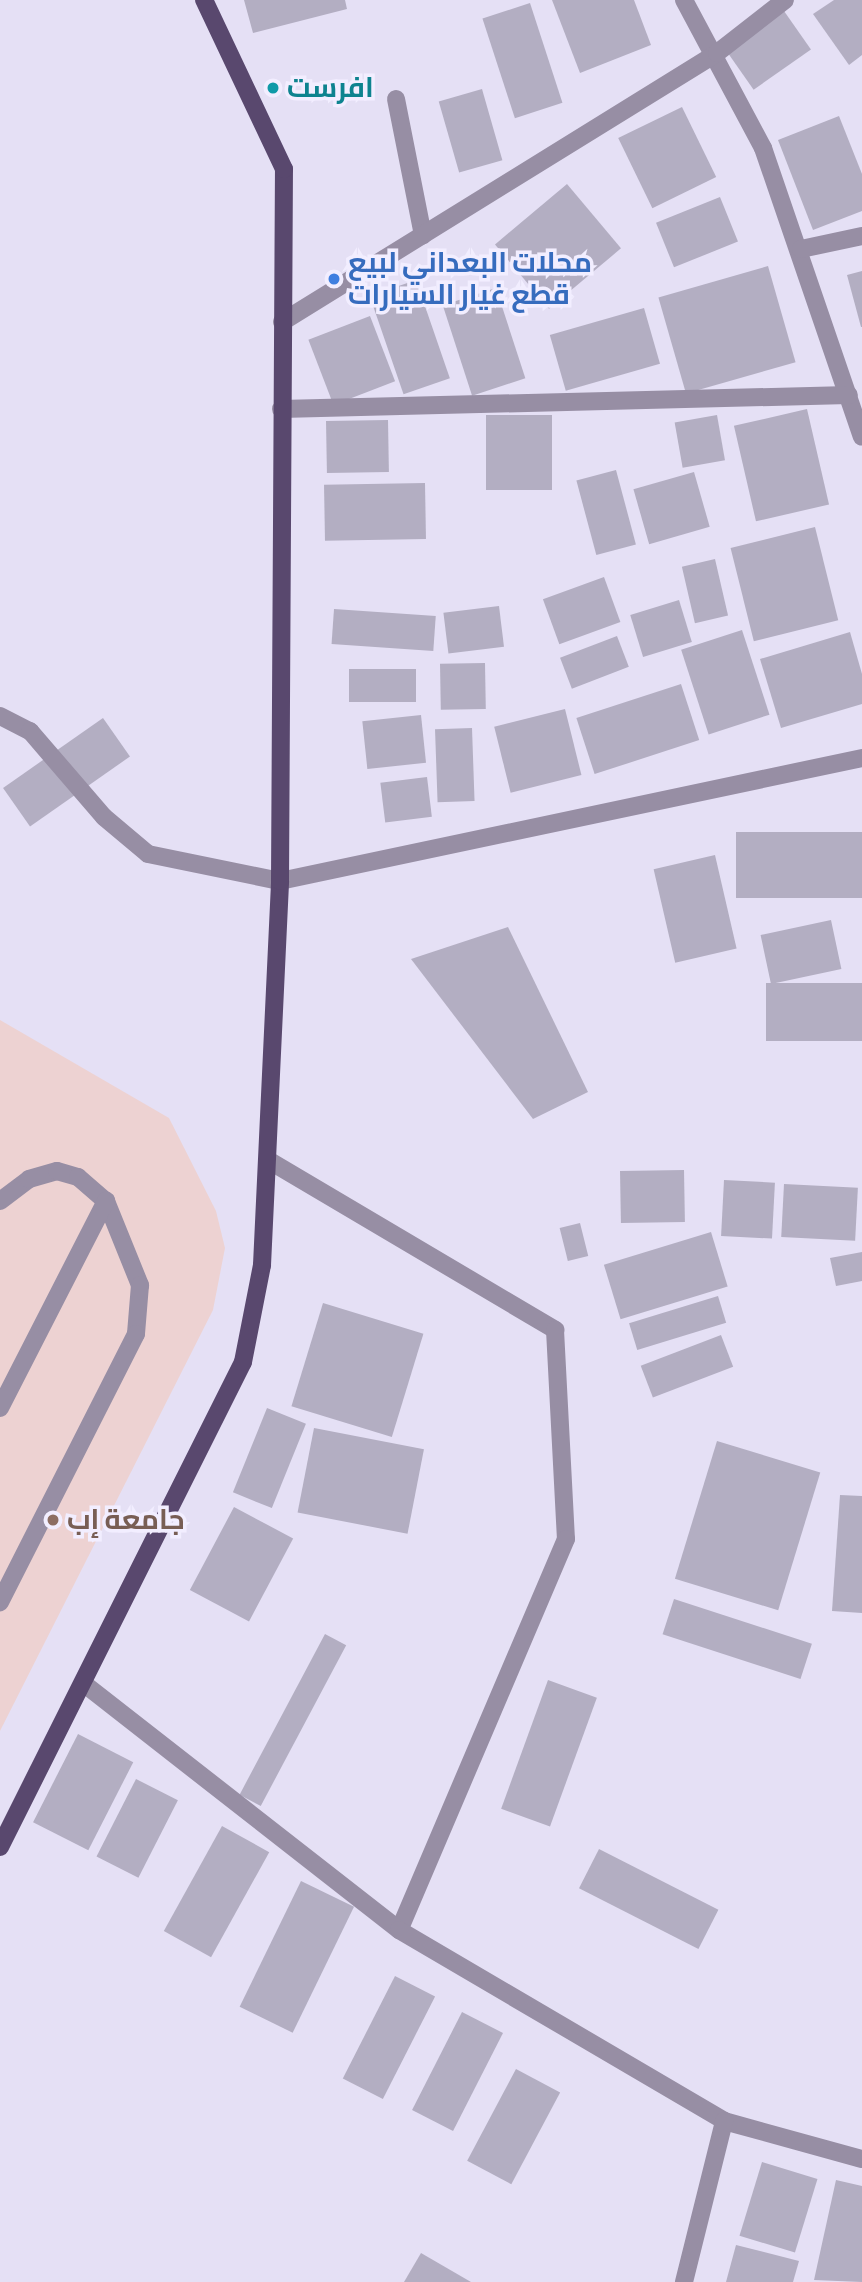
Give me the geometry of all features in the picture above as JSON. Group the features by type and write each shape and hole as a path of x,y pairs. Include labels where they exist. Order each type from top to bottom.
{"main road":[{"path":"0,1847 243,1362 262,1265 280,881 284,169 204,0"}],"street":[{"path":"684,0 716,53 763,148 801,249 862,436"},
{"path":"282,322 716,53 785,0"},
{"path":"396,99 423,235"},
{"path":"801,249 862,236"},
{"path":"281,409 849,395"},
{"path":"0,716 30,731 104,817 148,854 280,881 862,758"},
{"path":"268,1160 555,1330 566,1539 399,1930"},
{"path":"0,1201 29,1179 57,1171 78,1177 106,1201 139,1285 136,1334 0,1602"},
{"path":"0,1408 106,1201"},
{"path":"83,1683 399,1930 724,2121 862,2159"},
{"path":"684,2282 724,2121"}],"shaded area":[{"name":"جامعة إب","path":"0,1020 169,1118 216,1211 225,1248 213,1310 0,1731"}],"building":[{"path":"244,0 345,0 347,9 253,33"},
{"path":"552,0 634,0 651,45 580,73"},
{"path":"834,0 862,0 862,55 849,65 813,14"},
{"path":"530,3 562,103 515,118 482,18"},
{"path":"784,11 811,50 754,90 727,51"},
{"path":"482,89 502,160 459,173 439,101"},
{"path":"682,107 716,177 652,208 618,138"},
{"path":"839,116 862,174 862,211 813,230 778,140"},
{"path":"567,184 621,248 549,309 495,244"},
{"path":"720,197 738,242 674,267 656,223"},
{"path":"768,266 796,362 686,394 658,297"},
{"path":"862,271 862,327 861,327 847,275"},
{"path":"416,280 450,378 404,394 370,296"},
{"path":"496,288 525,378 472,396 443,305"},
{"path":"644,308 660,364 566,391 550,335"},
{"path":"370,316 395,381 333,405 308,340"},
{"path":"807,409 829,504 756,521 734,426"},
{"path":"486,415 552,415 552,490 486,490"},
{"path":"717,415 725,460 683,468 675,422"},
{"path":"388,420 389,472 327,473 326,421"},
{"path":"616,470 636,544 596,555 576,481"},
{"path":"694,472 710,527 649,544 633,489"},
{"path":"425,483 426,539 325,541 324,485"},
{"path":"815,527 838,620 754,641 731,548"},
{"path":"715,559 728,616 695,623 682,567"},
{"path":"604,577 620,622 559,644 543,599"},
{"path":"679,600 692,642 643,657 630,615"},
{"path":"499,606 504,647 448,654 443,613"},
{"path":"334,609 436,616 433,651 332,644"},
{"path":"742,630 770,715 709,734 681,650"},
{"path":"850,632 862,674 862,704 781,728 760,659"},
{"path":"617,636 629,667 572,689 560,658"},
{"path":"485,663 486,709 441,710 440,664"},
{"path":"349,669 416,669 416,702 349,702"},
{"path":"681,684 699,740 595,774 576,718"},
{"path":"565,709 581,775 511,793 494,727"},
{"path":"421,715 426,763 367,769 362,721"},
{"path":"103,718 130,757 30,826 3,788"},
{"path":"472,728 475,801 438,802 435,729"},
{"path":"427,777 432,817 385,822 380,783"},
{"path":"736,832 862,832 862,898 736,898"},
{"path":"715,855 737,949 675,963 654,869"},
{"path":"831,920 841,969 771,984 761,935"},
{"path":"508,927 588,1092 533,1119 411,959"},
{"path":"766,983 862,983 862,1041 766,1041"},
{"path":"684,1170 685,1222 621,1223 620,1171"},
{"path":"724,1180 775,1183 772,1239 721,1236"},
{"path":"784,1184 858,1188 855,1241 781,1237"},
{"path":"580,1223 588,1256 568,1261 560,1228"},
{"path":"711,1232 728,1287 621,1319 604,1265"},
{"path":"862,1252 862,1281 836,1286 830,1258"},
{"path":"718,1296 726,1323 637,1350 629,1323"},
{"path":"323,1303 423,1334 392,1437 291,1406"},
{"path":"721,1335 733,1367 653,1398 641,1366"},
{"path":"267,1408 306,1424 272,1508 233,1492"},
{"path":"314,1428 424,1449 408,1534 298,1512"},
{"path":"717,1441 820,1473 778,1610 675,1579"},
{"path":"840,1495 862,1496 862,1613 832,1611"},
{"path":"234,1507 293,1538 249,1621 190,1590"},
{"path":"674,1599 812,1644 800,1679 663,1634"},
{"path":"325,1634 346,1645 261,1806 240,1795"},
{"path":"548,1680 597,1698 550,1827 501,1809"},
{"path":"78,1734 133,1762 88,1850 33,1822"},
{"path":"136,1779 178,1800 138,1878 97,1857"},
{"path":"222,1826 269,1852 211,1957 164,1931"},
{"path":"599,1849 718,1910 698,1949 579,1888"},
{"path":"301,1881 354,1907 293,2033 240,2007"},
{"path":"395,1976 435,1996 383,2099 343,2078"},
{"path":"462,2012 503,2033 453,2131 412,2110"},
{"path":"516,2069 560,2092 511,2184 467,2161"},
{"path":"762,2162 817,2179 795,2253 739,2236"},
{"path":"836,2180 862,2186 862,2282 814,2280"},
{"path":"736,2245 799,2261 793,2282 726,2282"},
{"path":"421,2253 471,2282 404,2282"}],"place":[{"name":"افرست","path":"273,88"},
{"name":"محلات البعداني لبيع قطع غيار السيارات","path":"334,279"},
{"name":"جامعة إب","path":"53,1520"}]}
